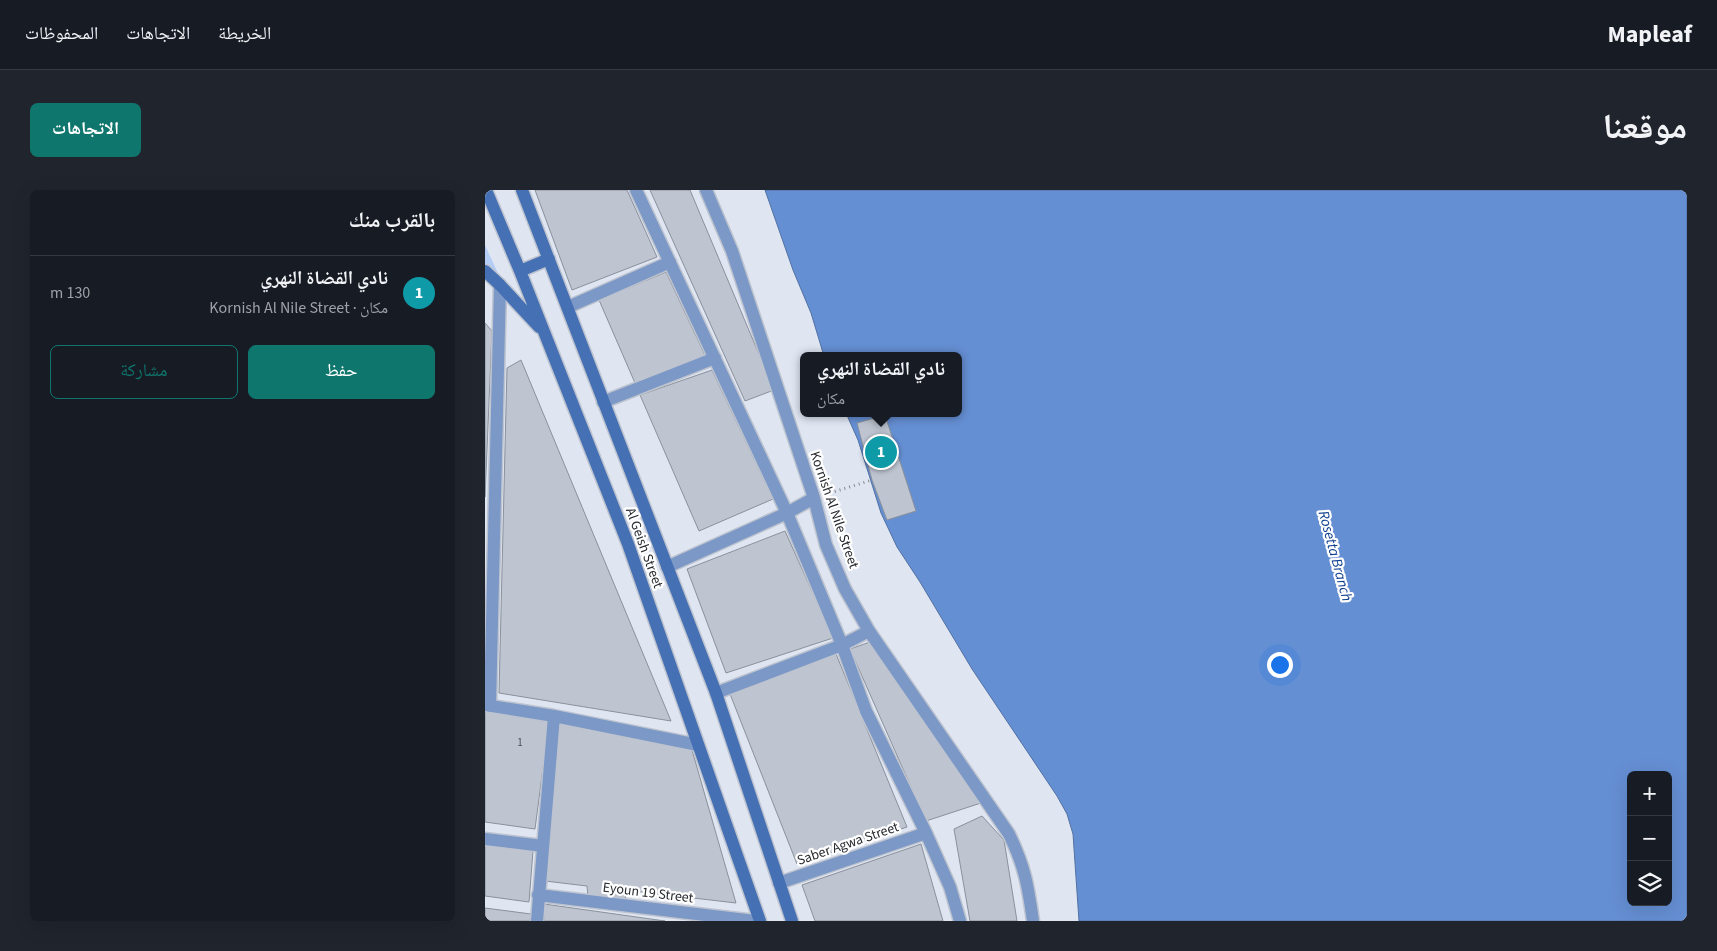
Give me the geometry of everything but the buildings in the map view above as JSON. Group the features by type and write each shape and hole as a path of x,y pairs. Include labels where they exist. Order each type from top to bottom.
{"main road":[{"name":"Al Geish Street","path":"486,190 628,544 760,921"},
{"name":"Al Geish Street","path":"523,190 716,693 792,921"},
{"path":"519,271 549,259"},
{"path":"485,271 544,334"}],"street":[{"path":"636,190 787,513 842,645 866,711 927,833 950,887 960,921"},
{"name":"Kornish Al Nile Street","path":"706,190 732,251 827,545 845,589 869,631 1009,834 1020,856 1027,880 1033,921"},
{"path":"567,307 670,262"},
{"path":"500,285 488,705 554,716 698,745"},
{"path":"603,402 715,358"},
{"path":"667,567 787,513 813,498"},
{"path":"716,693 842,645 869,631"},
{"path":"537,921 554,716"},
{"name":"Saber Agwa Street","path":"779,883 927,833"},
{"path":"485,839 543,846"},
{"name":"Eyoun 19 Street","path":"538,895 695,917 755,921"}],"path":[{"path":"813,498 872,480"}],"shaded area":[{"path":"485,245 502,282 485,265"}],"water":[{"name":"Rosetta Branch","path":"765,190 1687,190 1687,921 1079,921 1073,834 1067,814 972,669 897,547 881,513 858,440 848,417 962,417 962,352 823,352 811,313 793,270"}],"place":[{"name":"نادي القضاة النهري","path":"881,452"}]}
